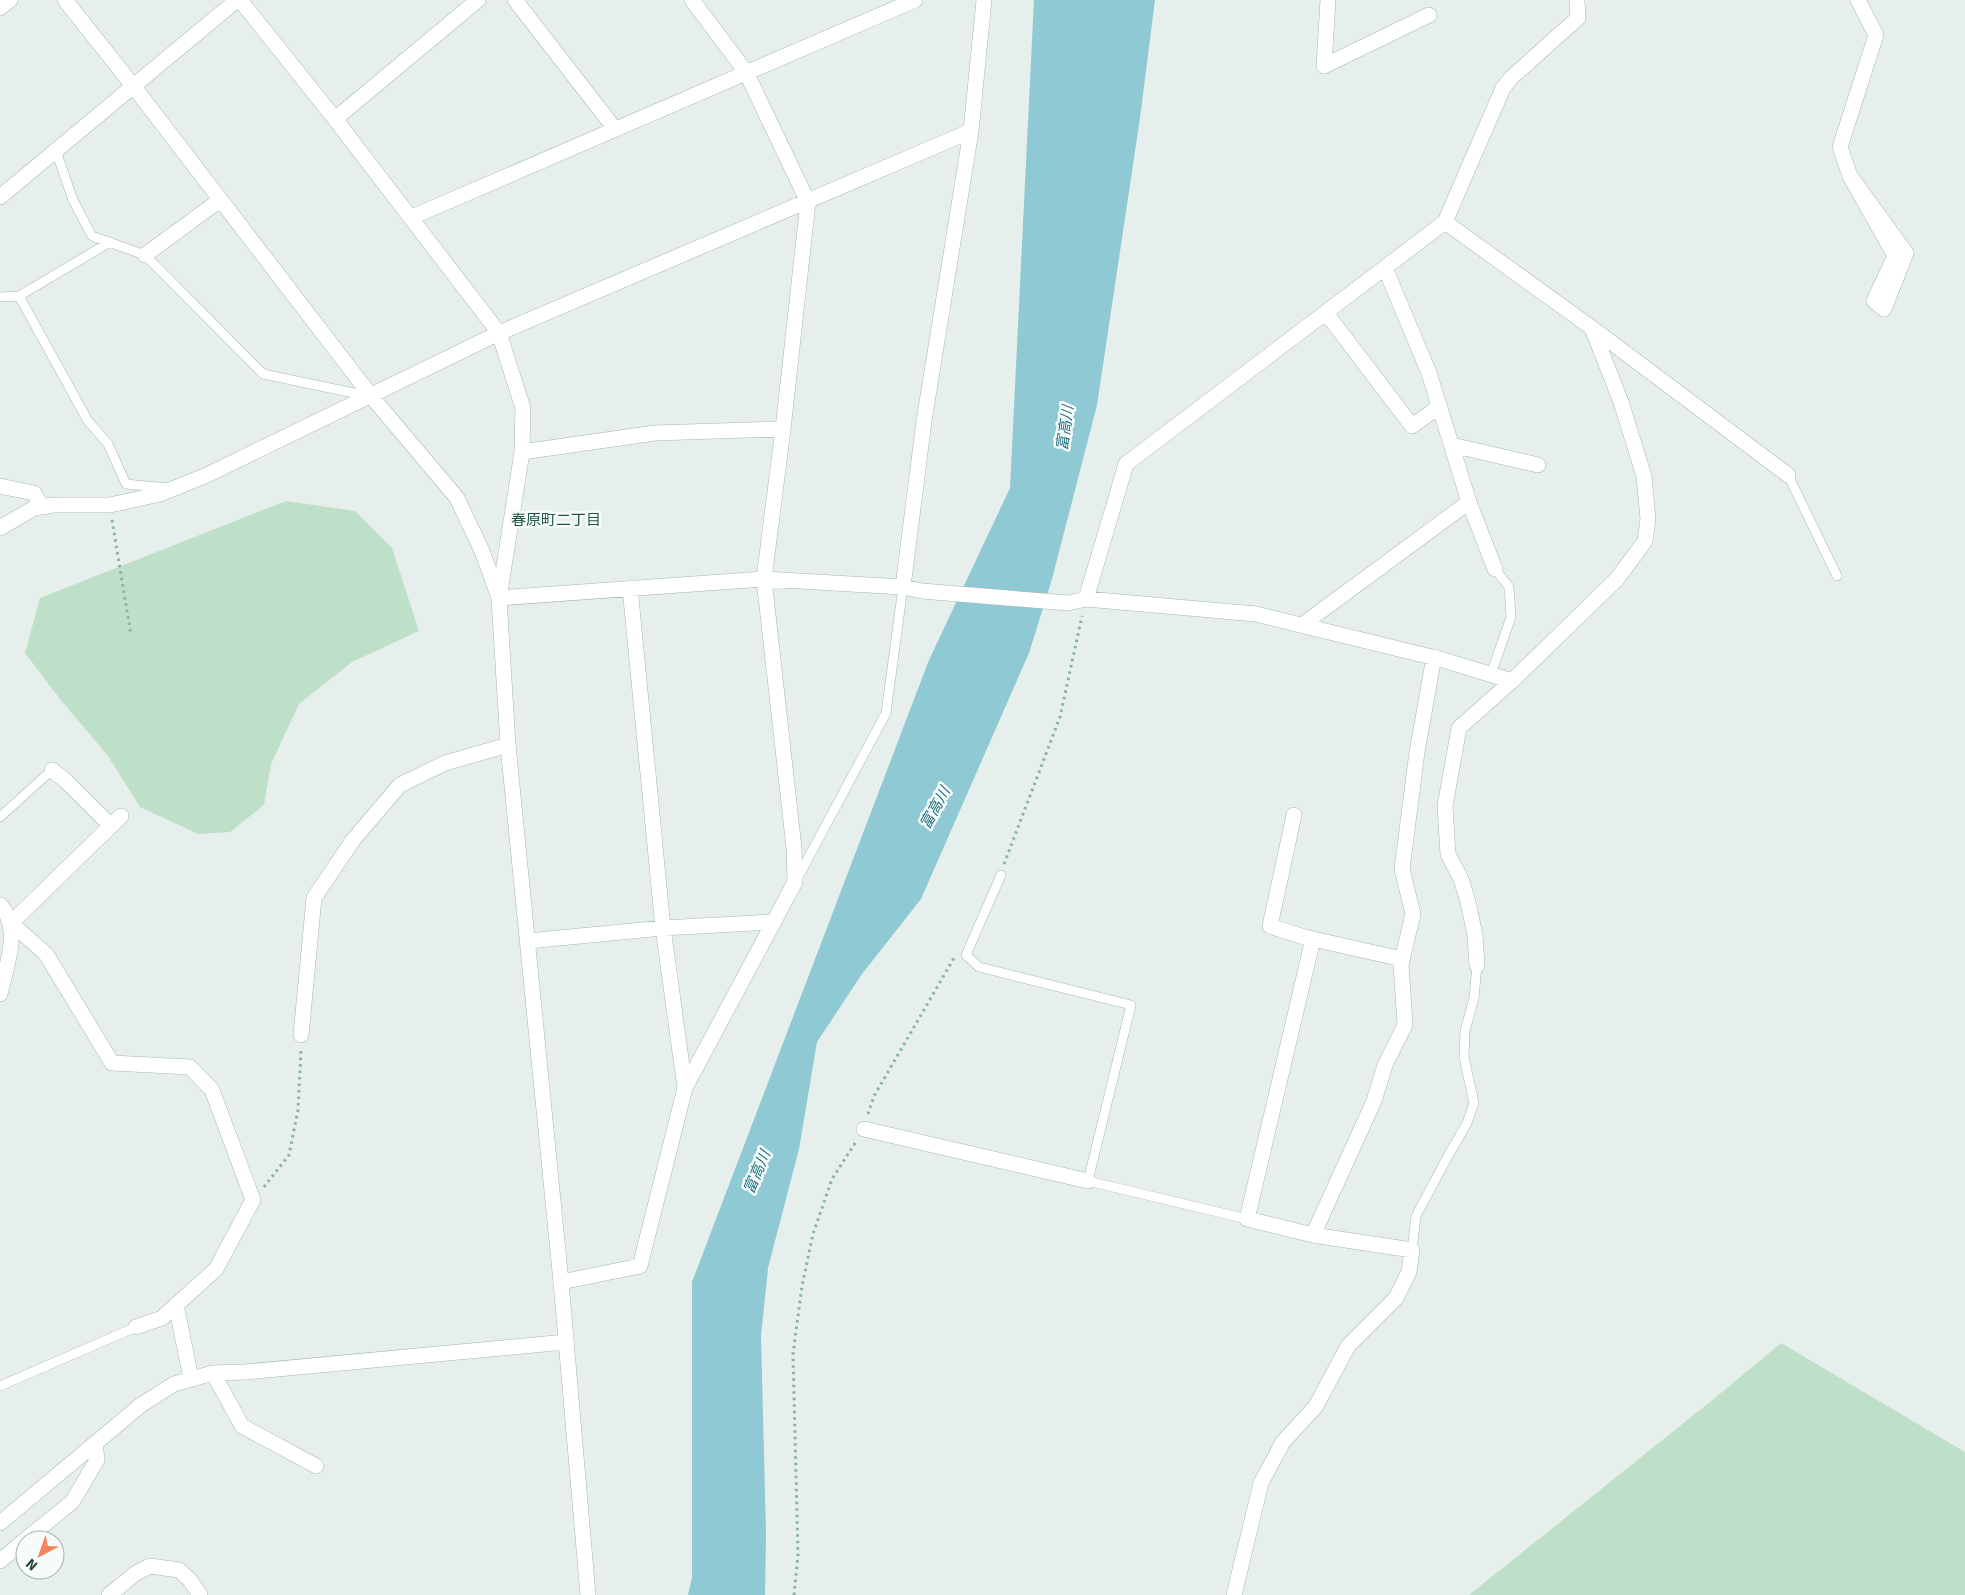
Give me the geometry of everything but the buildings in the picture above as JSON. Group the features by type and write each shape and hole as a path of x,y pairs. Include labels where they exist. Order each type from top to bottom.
{"street":[{"path":"0,8 10,0"},
{"path":"0,197 238,0 412,217 498,333 522,408 522,452 498,598 508,745 561,1282 588,1595"},
{"path":"335,119 478,0"},
{"path":"514,0 615,129"},
{"path":"561,1282 640,1266 685,1088 795,882 794,848 764,579 808,202 746,72 692,0"},
{"path":"412,217 915,0"},
{"path":"903,588 924,421 971,131 984,0"},
{"path":"1328,0 1324,66 1429,15"},
{"path":"1086,599 1126,464 1445,222 1503,88 1512,77 1578,18 1577,0"},
{"path":"1858,0 1876,35 1840,147 1850,176 1895,256 1874,301"},
{"path":"69,2 371,396 457,498 482,551 498,598"},
{"path":"0,528 34,508 54,505 110,505 160,494 207,476 498,333 971,131"},
{"path":"145,255 220,200"},
{"path":"1445,222 1592,328 1788,475"},
{"path":"1385,268 1430,373 1469,502 1496,569"},
{"path":"1326,313 1412,426 1440,406"},
{"path":"1477,965 1476,934 1462,879 1448,854 1445,806 1459,728 1512,681 1617,579 1645,541 1648,519 1644,476 1621,402 1592,328"},
{"path":"522,452 655,433 783,429"},
{"path":"1452,445 1538,465"},
{"path":"0,486 34,492 42,507"},
{"path":"1302,626 1469,502"},
{"path":"498,598 764,579 903,588 1068,602 1086,599 1256,614 1434,658 1512,681"},
{"path":"630,588 663,928 685,1088"},
{"path":"1313,1235 1374,1102 1385,1065 1405,1025 1401,964 1413,914 1402,869 1417,752 1434,658"},
{"path":"301,1034 314,898 353,840 400,785 445,763 508,745"},
{"path":"0,994 12,938 11,923 116,821 52,770"},
{"path":"1294,815 1270,926 1313,939 1402,959"},
{"path":"0,905 11,923 46,954 112,1063 190,1067 212,1090 253,1200 216,1269 162,1318 136,1328"},
{"path":"528,941 663,928 774,922"},
{"path":"1234,1595 1261,1483 1283,1442 1316,1406 1348,1346 1396,1298 1409,1272 1412,1250 1313,1235 1247,1219 1313,939"},
{"path":"864,1129 1088,1181"},
{"path":"176,1305 192,1378"},
{"path":"0,1523 141,1405 174,1384 192,1378 213,1373 245,1372 566,1342"},
{"path":"213,1373 242,1426 316,1466"},
{"path":"37,1530 72,1502 97,1460 95,1444"},
{"path":"0,1561 15,1548"},
{"path":"109,1595 136,1573 150,1566 179,1570 190,1580 200,1595"}],"lane":[{"path":"56,151 73,200 92,236 145,255 263,374 371,396"},
{"path":"0,297 19,296 110,242"},
{"path":"19,296 88,420 108,444 126,484 173,489"},
{"path":"1788,475 1838,576"},
{"path":"1491,674 1511,617 1509,588 1496,569"},
{"path":"795,882 886,713 903,588"},
{"path":"0,817 52,770"},
{"path":"1001,875 966,955 979,967 1131,1005 1088,1181 1247,1219"},
{"path":"1412,1250 1416,1216 1448,1156 1468,1124 1474,1103 1464,1057 1465,1031 1474,998 1477,965"},
{"path":"0,1386 136,1328"}],"path":[{"path":"110,505 130,635"},
{"path":"1001,875 1060,717 1086,599"},
{"path":"794,1595 798,1555 793,1354 802,1286 813,1234 832,1179 864,1129 874,1096 958,950"},
{"path":"253,1200 289,1155 298,1110 301,1034"}],"green space":[{"path":"286,501 355,511 392,548 419,631 352,662 299,704 271,764 264,805 230,832 198,834 140,807 108,756 60,699 25,653 40,598"},
{"path":"1781,1343 1965,1452 1965,1595 1469,1595 1716,1397"}],"water":[{"name":"富高川","path":"1034,0 1155,0 1140,118 1097,405 1052,579 1029,653 921,899 862,974 817,1042 799,1149 768,1268 761,1336 766,1533 765,1595 688,1595 692,1578 692,1282 929,660 1010,488"}],"district":[{"name":"春原町二丁目","path":"556,520"}]}
